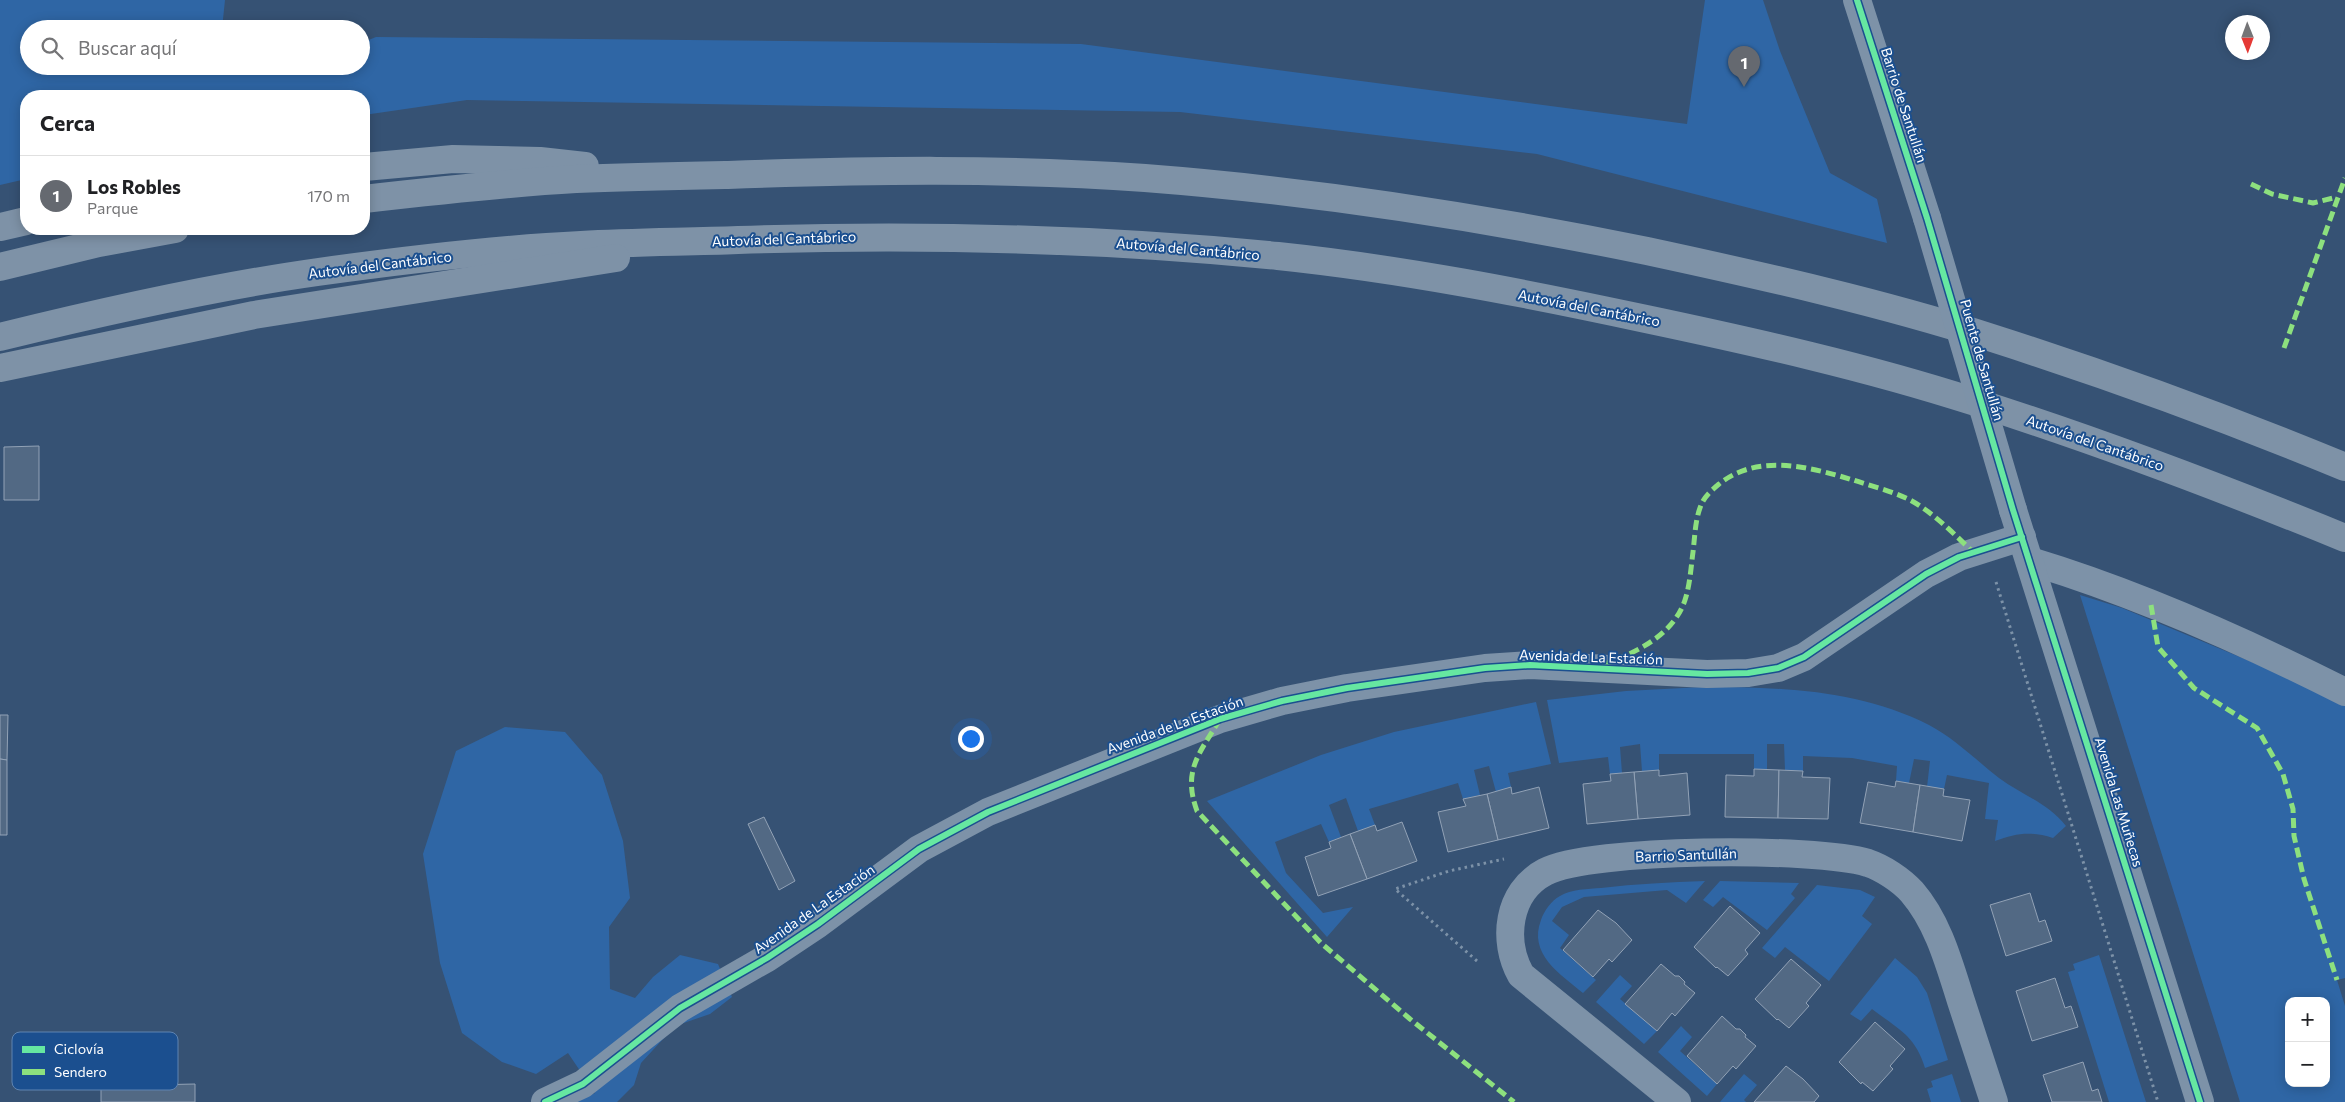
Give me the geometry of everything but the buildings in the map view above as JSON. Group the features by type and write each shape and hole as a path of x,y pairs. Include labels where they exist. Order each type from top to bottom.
{"highway":[{"path":"370,166 453,159 531,161 678,176"},
{"path":"370,198 573,179 855,170 1000,171 1133,177 1293,192 1445,213 1573,236 1716,266 1855,300 1987,337 2135,385 2345,466"},
{"path":"0,227 20,222"},
{"path":"0,267 99,243 142,235"},
{"name":"Autovía del Cantábrico","path":"0,337 112,310 303,274 414,260 577,245 856,236 988,237 1138,244 1285,257 1434,279 1561,301 1701,330 1829,361 1967,400 2113,448 2345,538"},
{"path":"0,368 254,315 727,240"}],"street":[{"name":"Barrio de Santullán","path":"1857,0 1927,218"},
{"name":"Puente de Santullán","path":"1927,218 2014,510"},
{"name":"Avenida Las Muñecas","path":"2014,510 2200,1102"},
{"name":"Avenida de La Estación","path":"545,1102 583,1084 680,1008 767,958 818,924 919,849 988,812 1220,719 1282,701 1338,690 1485,668 1530,666 1707,674 1748,673 1778,668 1804,657 1926,574 1959,557 1986,548 2026,549"},
{"path":"2026,549 2307,673 2345,692"},
{"name":"Barrio Santullán","path":"1677,1102 1521,974 1515,964 1508,934 1511,919 1517,902 1527,887 1543,873 1564,865 1613,859 1734,853 1835,857 1868,863 1890,874 1911,891 1933,923 1947,957 1994,1102"}],"path":[{"path":"1986,548 2158,1102"},
{"path":"1478,961 1396,889 1449,871 1508,858"}],"shaded area":[{"path":"0,0 225,0 223,20 20,20 20,75 370,75 370,39 376,37 1081,44 1687,124 1705,0 1763,0 1780,51 1830,173 1877,199 1887,243 1537,154 1180,112 467,100 370,114 370,90 20,90 20,180 0,185"},
{"path":"2080,595 2122,608 2324,692 2345,704 2345,978 2337,980 2345,1006 2345,1102 2240,1102"},
{"path":"1702,687 1818,692 1874,704 1902,713 1929,725 1947,736 1999,778 2051,811 2066,826 2053,838 2038,834 2024,834 1995,841 1998,820 1985,819 1989,783 1947,775 1944,789 1927,787 1930,761 1914,759 1909,783 1896,781 1897,766 1852,758 1803,756 1803,771 1785,770 1784,744 1767,744 1767,770 1754,769 1754,754 1659,754 1659,770 1642,771 1640,744 1620,747 1622,773 1610,774 1608,757 1559,763 1547,700 1626,691"},
{"path":"1536,702 1551,764 1508,773 1511,787 1496,792 1489,766 1474,770 1480,795 1463,799 1458,783 1369,809 1375,825 1358,831 1346,798 1329,805 1341,837 1329,842 1321,824 1275,842 1286,873 1323,913 1353,907 1327,937 1207,801 1321,755 1394,732"},
{"path":"505,727 565,732 602,775 623,841 630,898 609,927 610,989 635,998 653,977 680,955 718,964 732,997 710,1014 675,1026 641,1063 634,1085 617,1102 576,1102 595,1093 568,1053 536,1074 502,1062 462,1033 440,963 423,854 456,751"},
{"path":"1705,881 1686,903 1667,890 1584,897 1562,907 1552,921 1569,935 1560,948 1596,980 1583,993 1556,971 1543,953 1539,943 1538,932 1541,920 1551,903 1564,894 1585,889"},
{"path":"1720,881 1799,883 1791,894 1795,898 1767,930 1723,897 1713,907 1703,900"},
{"path":"1817,885 1860,890 1875,897 1862,916 1872,924 1829,981 1785,947 1775,958 1762,948"},
{"path":"2099,955 2146,1102 2109,1102 2068,972 2075,970 2073,964"},
{"path":"1895,958 1917,977 1927,993 1948,1060 1925,1068 1911,1040 1872,1009 1861,1021 1850,1014"},
{"path":"1620,975 1632,986 1620,999 1657,1031 1644,1044 1596,1002"},
{"path":"1681,1026 1692,1037 1680,1051 1717,1084 1707,1096 1658,1052"},
{"path":"1744,1074 1757,1085 1744,1100 1746,1102 1720,1102"},
{"path":"1952,1074 1961,1102 1931,1102 1927,1089 1933,1087 1931,1081"}],"marked path":[{"path":"2284,348 2345,178"},
{"path":"2251,184 2272,194 2313,203 2337,197"},
{"path":"1602,665 1640,649 1672,624 1687,594 1697,521 1702,503 1707,495 1719,484 1734,474 1750,468 1767,466 1802,467 1836,475 1896,494 1927,511 1944,524 1974,553"},
{"path":"2151,605 2158,647 2194,688 2257,728 2283,774 2293,809 2294,836 2304,879 2337,980"},
{"path":"1220,719 1200,752 1192,773 1191,784 1197,811 1321,943 1410,1019 1514,1102"}],"cycle path":[{"path":"1857,0 1927,218 2013,510 2200,1102"},
{"path":"545,1102 583,1084 680,1008 767,958 818,924 919,849 988,812 1220,719 1282,701 1347,688 1485,668 1530,665 1707,674 1748,673 1778,668 1804,657 1926,574 1959,557 2022,537"}],"place":[{"name":"Los Robles","path":"1744,87"}]}
